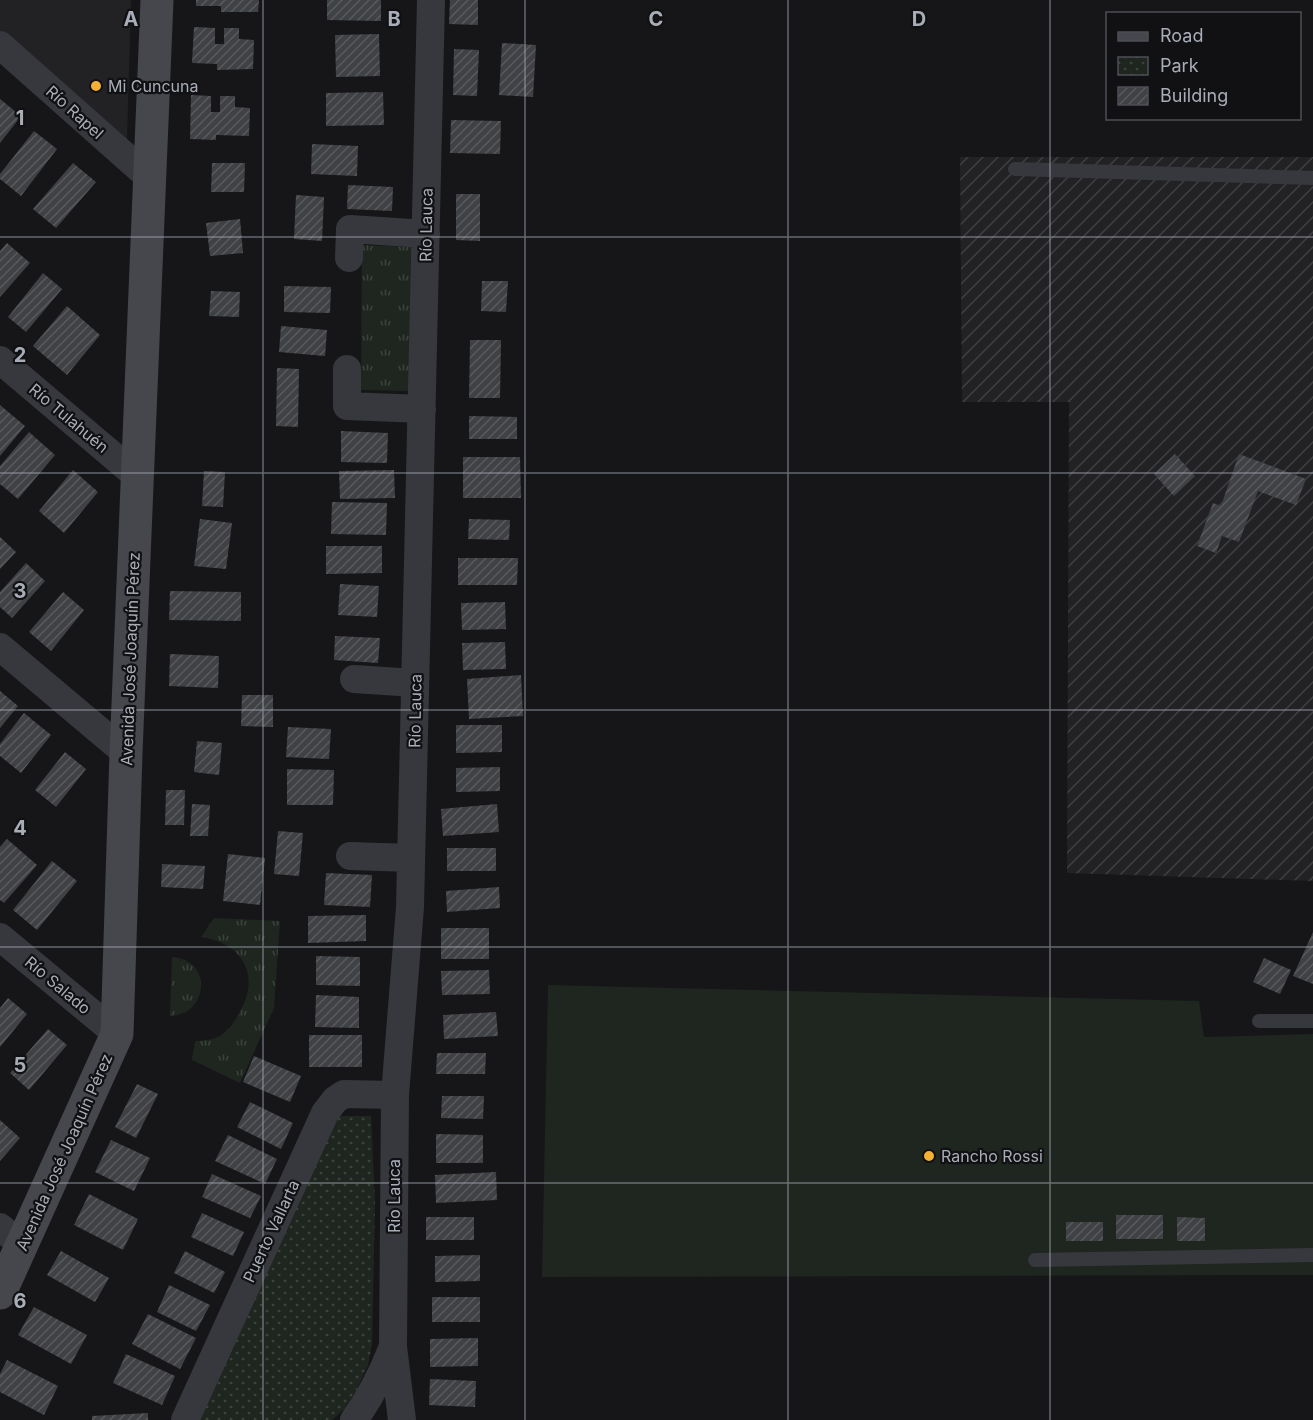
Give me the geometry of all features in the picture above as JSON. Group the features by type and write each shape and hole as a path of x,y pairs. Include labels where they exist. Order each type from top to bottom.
{"main road":[{"name":"Avenida José Joaquín Pérez","path":"0,1293 11,1236 117,1035 126,753 157,0"}],"street":[{"name":"Río Lauca","path":"402,1420 393,1347 395,1095 410,907 431,0"},
{"name":"Río Rapel","path":"0,45 150,178"},
{"path":"349,258 350,230 426,234"},
{"name":"Río Tulahuén","path":"0,360 137,476"},
{"path":"347,369 347,406 422,409"},
{"path":"0,647 126,753"},
{"path":"354,679 415,682"},
{"path":"350,856 411,858"},
{"name":"Río Salado","path":"0,936 117,1035"},
{"name":"Puerto Vallarta","path":"185,1420 325,1113 335,1100 344,1094 395,1095"},
{"path":"354,1420 381,1376 393,1347"}],"lane":[{"path":"1015,170 1313,178"},
{"path":"1259,1021 1313,1021"},
{"path":"1035,1260 1313,1255"}],"shaded area":[{"name":"Mi Cuncuna","path":"0,0 131,0 127,140 0,31"},
{"path":"960,157 1313,157 1313,881 1067,873 1069,402 962,402"}],"green space":[{"path":"362,245 412,247 409,391 361,390"},
{"path":"214,918 280,921 274,1008 240,1083 192,1060 195,1041 218,1037 231,1026 240,1012 249,985 244,962 237,953 215,940 201,937"},
{"path":"172,957 185,960 194,967 200,976 201,987 199,997 193,1007 183,1013 170,1016"},
{"name":"Rancho Rossi","path":"548,985 1199,1001 1204,1037 1313,1034 1313,1275 542,1277"},
{"path":"335,1116 371,1116 375,1202 372,1344 368,1365 357,1389 345,1408 332,1420 192,1420"}],"building":[{"path":"196,0 259,0 258,12 221,12 221,6 196,6"},
{"path":"327,0 381,0 381,21 327,20"},
{"path":"450,0 478,0 478,25 449,24"},
{"path":"194,27 215,28 215,44 224,44 224,28 239,28 239,39 254,40 253,69 217,70 217,64 192,63"},
{"path":"379,34 380,76 336,77 335,35"},
{"path":"502,43 536,45 533,97 499,95"},
{"path":"454,49 479,50 477,96 453,95"},
{"path":"383,92 384,125 326,126 326,93"},
{"path":"191,95 211,96 211,112 220,112 220,96 235,96 235,107 250,108 249,136 216,135 216,140 190,139"},
{"path":"0,99 21,116 0,143"},
{"path":"451,120 501,121 500,154 450,153"},
{"path":"34,131 57,149 21,196 0,179 0,174"},
{"path":"312,144 358,146 357,176 311,174"},
{"path":"73,163 96,182 56,228 33,209"},
{"path":"212,163 245,163 244,192 211,192"},
{"path":"348,185 393,187 392,211 347,209"},
{"path":"456,194 480,194 480,241 456,240"},
{"path":"296,195 324,197 322,241 294,239"},
{"path":"240,219 243,253 210,256 206,223"},
{"path":"7,243 30,263 0,297 0,251"},
{"path":"43,273 62,289 26,332 8,317"},
{"path":"482,281 508,281 506,312 481,311"},
{"path":"284,286 331,287 330,313 284,312"},
{"path":"211,291 240,292 239,317 209,316"},
{"path":"67,306 100,335 67,375 33,346"},
{"path":"281,326 327,330 325,356 279,352"},
{"path":"470,340 501,340 500,398 469,398"},
{"path":"277,368 299,369 298,427 276,426"},
{"path":"0,405 25,426 0,456"},
{"path":"469,416 517,417 517,439 469,439"},
{"path":"341,431 388,433 387,463 341,462"},
{"path":"29,432 55,455 18,499 0,484 0,466"},
{"path":"1175,454 1195,476 1174,496 1154,474"},
{"path":"1239,454 1306,479 1296,505 1258,491 1239,542 1222,536 1216,553 1197,546 1213,503 1221,506"},
{"path":"463,457 520,457 521,498 463,498"},
{"path":"73,470 98,492 64,533 39,511"},
{"path":"394,470 395,498 340,499 339,471"},
{"path":"204,471 225,472 223,507 202,506"},
{"path":"332,502 387,503 386,535 331,534"},
{"path":"200,519 232,523 226,569 194,566"},
{"path":"469,519 510,520 509,540 468,539"},
{"path":"0,537 16,552 0,569"},
{"path":"326,546 382,546 382,573 326,574"},
{"path":"458,558 518,558 517,585 458,585"},
{"path":"26,563 45,581 12,618 0,607 0,592"},
{"path":"340,584 379,586 377,617 338,615"},
{"path":"170,591 241,592 241,621 169,620"},
{"path":"63,592 84,610 51,651 29,632"},
{"path":"505,602 506,629 462,630 461,603"},
{"path":"335,636 380,638 378,663 334,660"},
{"path":"505,642 506,669 463,670 462,643"},
{"path":"170,654 219,656 218,688 169,686"},
{"path":"521,675 523,716 469,719 467,679"},
{"path":"0,691 18,706 0,728"},
{"path":"242,695 273,695 273,727 241,726"},
{"path":"24,713 51,735 21,773 0,756 0,744"},
{"path":"456,725 502,725 502,752 456,753"},
{"path":"288,727 331,729 329,759 286,757"},
{"path":"197,741 222,743 219,775 194,772"},
{"path":"65,752 86,769 56,807 35,790"},
{"path":"500,767 500,791 456,792 456,768"},
{"path":"287,769 334,770 333,805 287,805"},
{"path":"166,790 185,790 184,825 165,825"},
{"path":"192,804 210,805 208,836 190,836"},
{"path":"497,804 499,832 443,836 441,809"},
{"path":"278,831 303,833 299,876 274,874"},
{"path":"7,839 37,865 4,903 0,900 0,847"},
{"path":"447,848 496,848 496,871 447,871"},
{"path":"228,854 265,858 260,905 223,901"},
{"path":"52,861 77,881 37,930 13,910"},
{"path":"162,864 205,866 203,889 161,887"},
{"path":"326,873 372,875 370,907 324,905"},
{"path":"499,887 500,908 447,912 446,891"},
{"path":"366,915 366,941 308,943 308,916"},
{"path":"441,928 489,928 489,959 441,959"},
{"path":"1313,932 1313,984 1293,976"},
{"path":"316,956 360,957 360,986 316,985"},
{"path":"1264,958 1291,970 1280,994 1253,982"},
{"path":"489,970 490,994 442,995 441,971"},
{"path":"316,995 359,997 359,1028 315,1027"},
{"path":"8,998 27,1014 0,1047 0,1008"},
{"path":"496,1012 498,1036 444,1039 443,1015"},
{"path":"48,1029 67,1045 29,1090 10,1073"},
{"path":"309,1035 362,1035 362,1067 309,1067"},
{"path":"437,1053 486,1053 485,1074 436,1074"},
{"path":"254,1056 301,1076 290,1102 243,1082"},
{"path":"137,1084 158,1094 136,1138 115,1127"},
{"path":"442,1096 484,1096 483,1119 441,1118"},
{"path":"250,1102 293,1123 281,1149 237,1127"},
{"path":"0,1120 20,1138 0,1161"},
{"path":"436,1134 483,1135 483,1163 436,1163"},
{"path":"228,1135 277,1159 265,1184 215,1161"},
{"path":"111,1140 150,1158 134,1191 95,1172"},
{"path":"496,1172 497,1200 436,1203 435,1175"},
{"path":"212,1174 261,1196 250,1218 202,1197"},
{"path":"89,1194 138,1219 123,1250 74,1225"},
{"path":"202,1213 244,1232 233,1256 191,1237"},
{"path":"1116,1215 1163,1215 1163,1239 1116,1239"},
{"path":"426,1217 474,1217 474,1240 426,1240"},
{"path":"1177,1217 1205,1218 1205,1241 1177,1241"},
{"path":"1066,1222 1103,1222 1103,1241 1066,1241"},
{"path":"61,1251 109,1278 95,1302 47,1275"},
{"path":"185,1251 225,1272 214,1293 174,1273"},
{"path":"480,1255 480,1281 435,1282 435,1256"},
{"path":"169,1285 210,1305 196,1331 157,1312"},
{"path":"432,1297 480,1297 480,1322 432,1322"},
{"path":"34,1307 87,1335 71,1364 18,1335"},
{"path":"148,1314 196,1338 180,1369 132,1344"},
{"path":"478,1338 478,1366 430,1367 430,1339"},
{"path":"126,1354 175,1376 162,1405 113,1383"},
{"path":"7,1360 58,1386 44,1415 0,1392 0,1374"},
{"path":"430,1379 476,1381 475,1407 429,1405"},
{"path":"148,1413 148,1420 92,1420 92,1416"}],"place":[{"name":"Mi Cuncuna","path":"96,86"},
{"name":"Rancho Rossi","path":"929,1156"}]}
